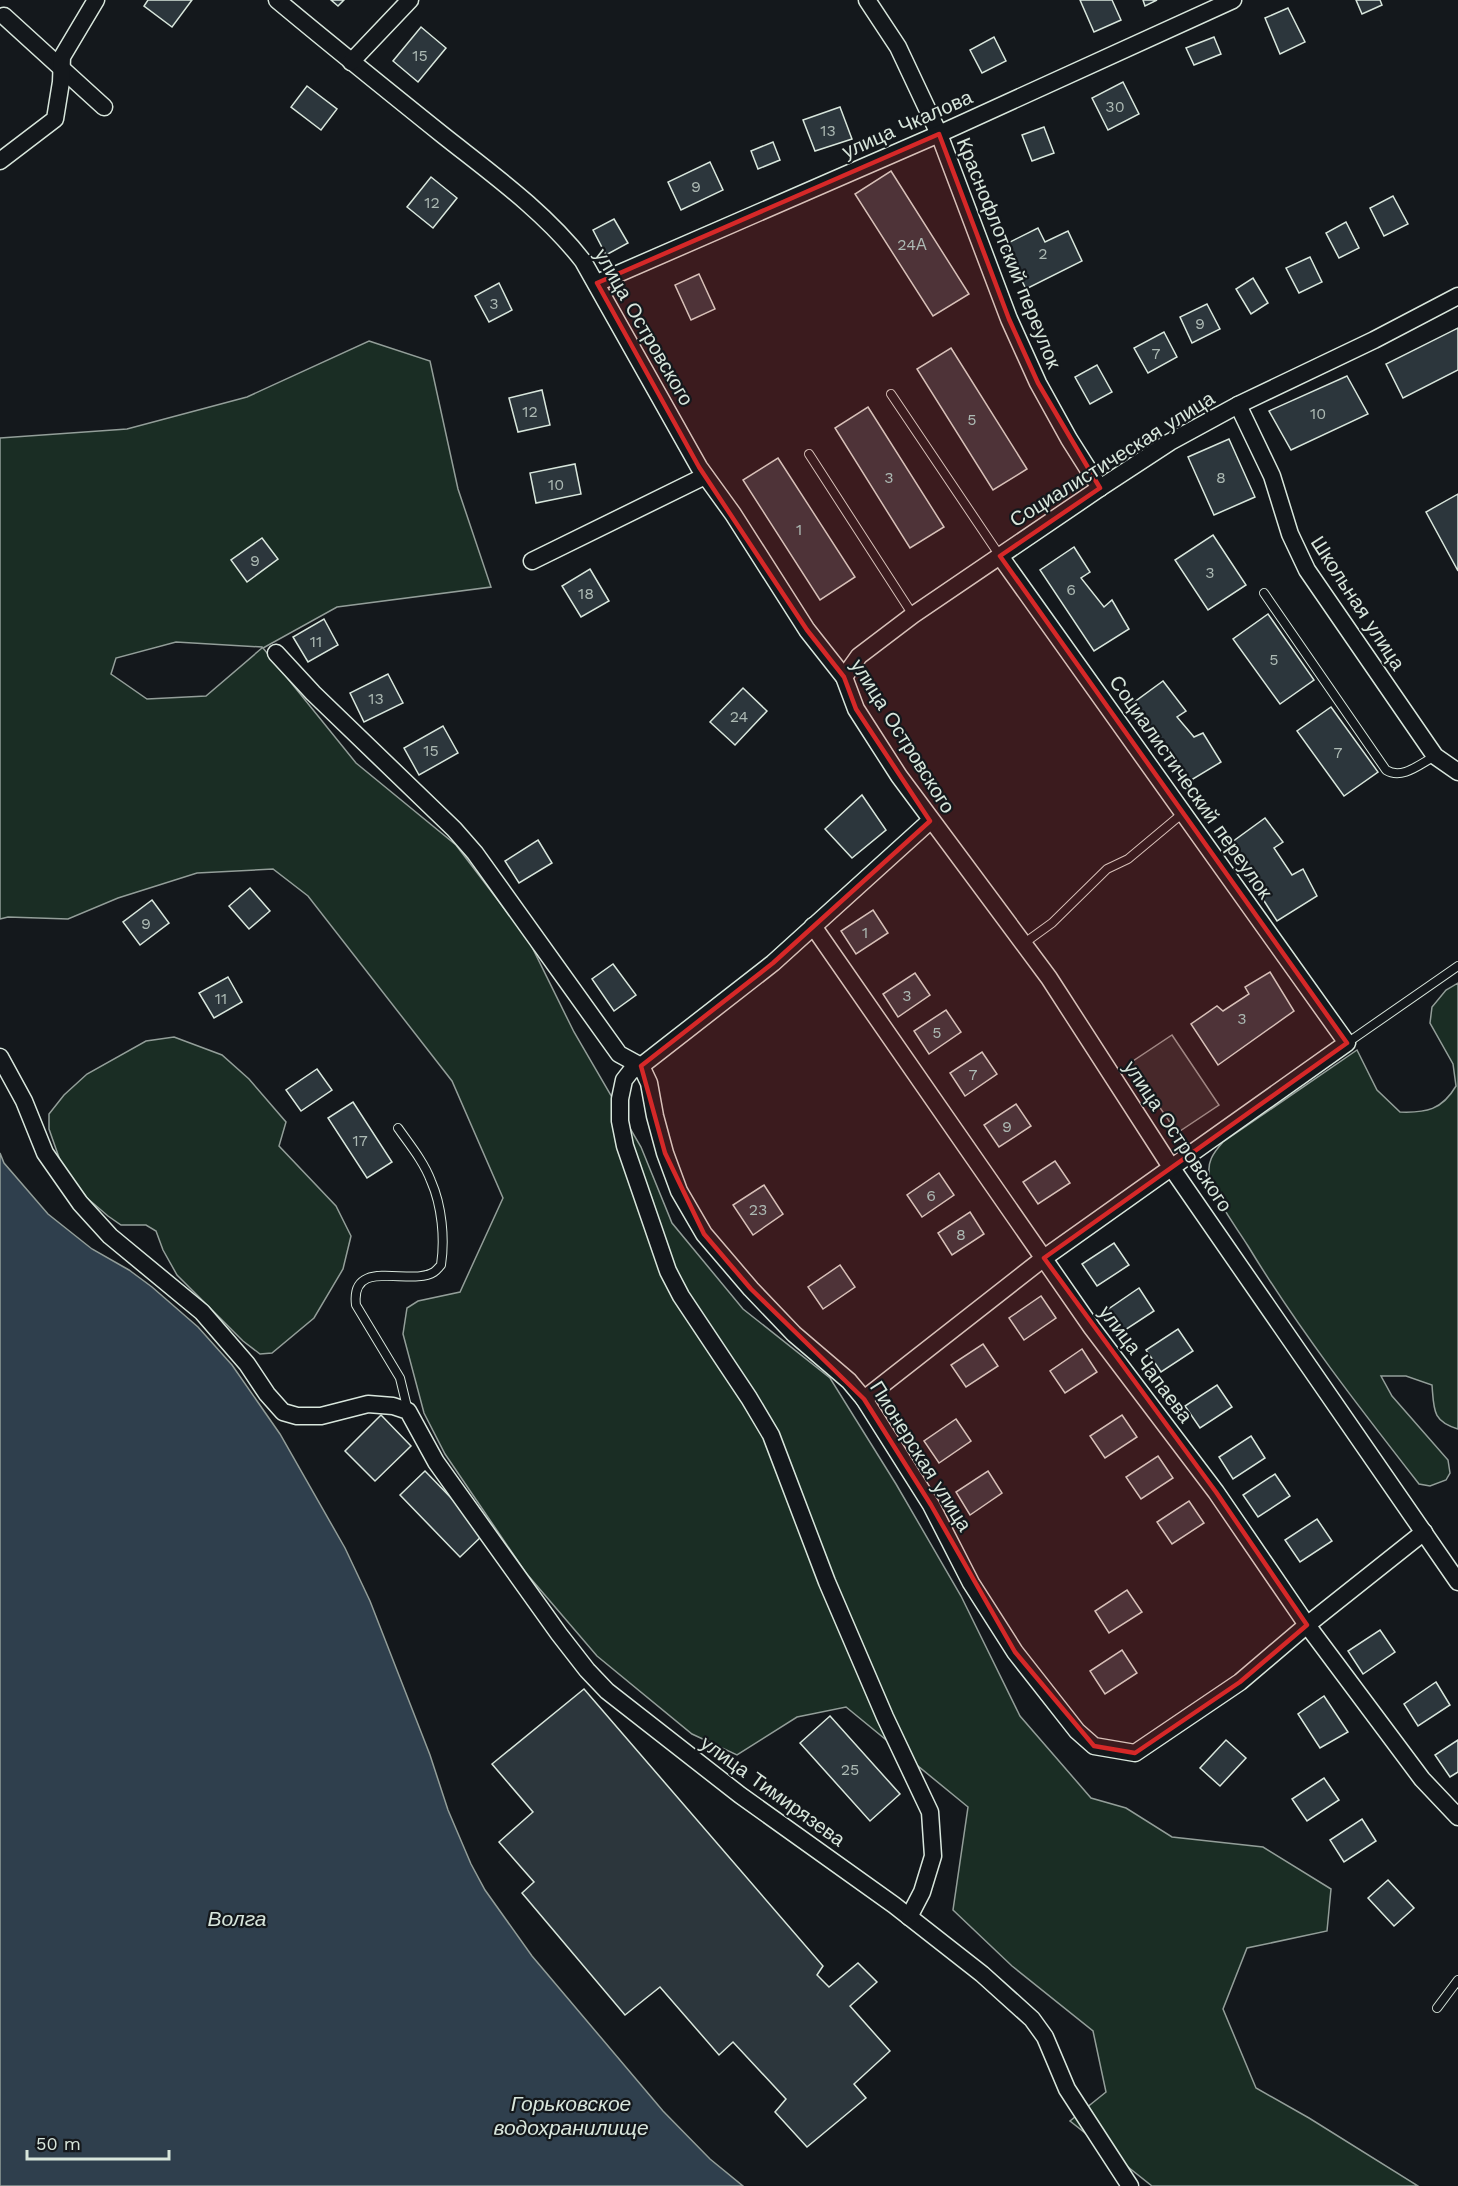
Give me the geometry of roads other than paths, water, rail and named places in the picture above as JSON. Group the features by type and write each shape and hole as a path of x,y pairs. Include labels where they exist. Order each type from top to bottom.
{"street":[{"path":"0,161 55,120 62,57 96,0"},
{"name":"улица Островского","path":"277,0 351,62 506,184 574,249 597,283 705,476 733,514 807,630 844,677 856,709 899,776 930,821 1049,978 1171,1167 1458,1582"},
{"path":"351,62 410,0"},
{"name":"Краснофлотский переулок","path":"867,0 898,47 939,134 1009,319 1038,383 1100,488"},
{"name":"улица Чкалова","path":"597,283 939,134 1233,0"},
{"path":"4,16 104,107"},
{"name":"Социалистическая улица","path":"844,677 859,656 913,615 1170,442 1238,405 1374,340 1458,296"},
{"name":"Школьная улица","path":"1238,405 1272,476 1283,505 1290,534 1307,570 1435,756 1458,772"},
{"path":"532,561 705,476"},
{"name":"Социалистический переулок","path":"1000,555 1347,1043"},
{"path":"276,653 313,693 468,845 619,1054 641,1066"},
{"path":"909,1917 922,1892 933,1856 930,1812 885,1717 827,1582 771,1436 749,1398 681,1296 664,1262 625,1146 620,1120 620,1099 624,1080 631,1071 641,1066 772,963 930,821"},
{"name":"улица Чапаева","path":"813,926 1092,1328 1216,1492 1307,1625 1422,1779 1458,1817"},
{"path":"864,1399 1044,1258 1347,1043"},
{"path":"0,1057 24,1101 45,1153 80,1203 111,1236 202,1312 247,1364 267,1394 283,1412 297,1416 321,1416 368,1404 393,1406 408,1411"},
{"name":"Пионерская улица","path":"641,1066 649,1083 655,1116 679,1191 704,1234 751,1289 795,1334 849,1381 864,1399 932,1505 972,1582 1015,1652 1077,1731 1094,1746 1135,1753 1240,1682 1307,1625"},
{"name":"улица Тимирязева","path":"408,1411 436,1462 587,1670 607,1691 740,1795 909,1917 982,1974 1032,2019 1045,2037 1067,2089 1130,2186"},
{"path":"1307,1625 1424,1532"}],"lane":[{"path":"891,394 1000,555"},
{"path":"809,454 913,615"},
{"path":"1264,592 1386,770 1393,774 1405,773 1435,756"},
{"path":"1023,944 1052,923 1107,869 1128,859 1183,813"},
{"path":"1347,1043 1458,966"},
{"path":"398,1128 432,1181 438,1202 443,1252 441,1265 433,1273 419,1276 368,1278 360,1283 355,1293 356,1305 400,1378 408,1411"},
{"path":"1437,2008 1458,1980"}],"water":[{"name":"Волга","path":"0,1153 4,1163 48,1214 92,1249 129,1270 152,1287 198,1327 232,1365 280,1434 345,1548 370,1601 430,1755 448,1810 485,1890 532,1956 663,2111 710,2159 743,2186 0,2186"}],"water label":[{"name":"Горьковское водохранилище","path":"571,2115"}]}
